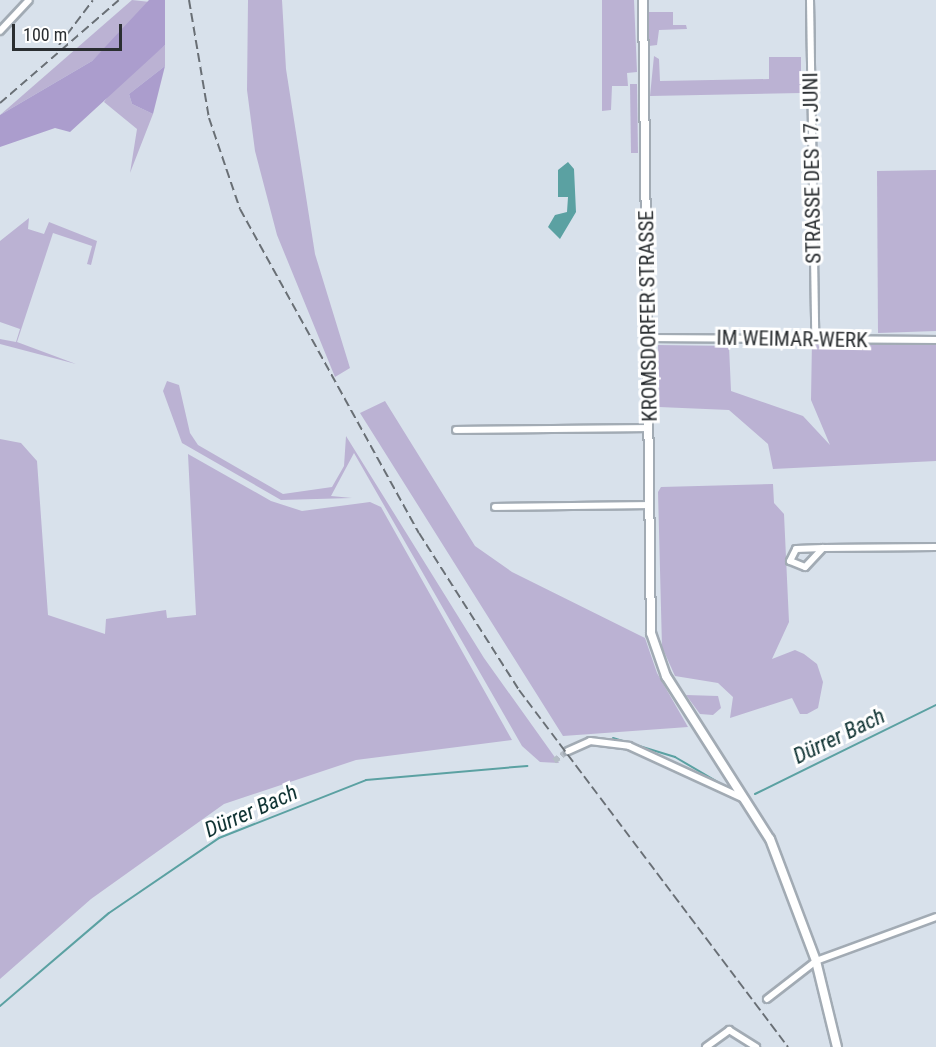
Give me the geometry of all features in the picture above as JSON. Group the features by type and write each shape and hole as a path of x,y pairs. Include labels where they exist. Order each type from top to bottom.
{"street":[{"path":"0,31 29,0"},
{"name":"KROMSDORFER STRASSE","path":"643,0 651,633 666,676 770,839 816,961 837,1047"},
{"name":"STRASSE DES 17. JUNI","path":"810,0 815,337"},
{"name":"IM WEIMAR-WERK","path":"649,338 815,337 936,340"},
{"path":"456,430 649,428"},
{"path":"495,507 649,505"},
{"path":"823,548 805,567 790,561 796,549 823,548 936,547"},
{"path":"568,751 590,741 629,746 745,799"},
{"path":"767,999 816,961 936,917"},
{"path":"706,1047 729,1030 756,1047"}],"shaded area":[{"path":"132,0 150,2 92,61 0,115"},
{"path":"149,0 165,0 165,45 70,132 55,128 0,147 0,115 92,61"},
{"path":"248,0 282,0 286,69 315,254 350,368 335,377 277,235 255,151 247,90"},
{"path":"602,0 634,0 637,72 627,73 628,86 612,86 611,110 602,111"},
{"path":"648,12 673,12 673,25 686,25 687,29 659,30 657,45 649,46"},
{"path":"165,45 165,66 129,94 132,104 153,114 130,173 137,129 104,102 115,86"},
{"path":"654,56 659,59 660,81 769,79 769,57 801,57 801,93 650,96"},
{"path":"165,66 153,114 132,104 129,94"},
{"path":"630,84 637,84 638,153 631,153"},
{"path":"568,162 574,169 576,212 560,239 548,227 555,215 567,212 568,197 558,197 558,170"},
{"path":"936,170 936,331 878,333 877,171"},
{"path":"29,218 28,229 44,234 49,222 97,241 91,265 87,264 92,246 53,233 17,342 76,364 0,344 0,339 16,342 20,329 0,322 0,241"},
{"path":"812,340 936,342 936,461 773,469 768,444 729,410 659,407 658,345 729,346 731,391 803,416 830,445 811,400"},
{"path":"167,381 179,385 190,433 198,445 283,494 332,487 344,466 346,436 484,658 559,763 540,762 522,746 354,453 331,496 352,498 281,500 182,443 163,391"},
{"path":"385,401 475,546 512,572 645,638 657,673 688,727 563,736 360,413"},
{"path":"0,439 21,443 37,461 48,615 105,634 106,619 166,610 167,618 196,615 188,454 271,501 302,511 370,502 381,507 512,740 356,760 224,804 91,899 0,979"},
{"path":"773,484 774,503 784,514 789,622 772,659 795,650 804,654 817,664 823,682 818,708 807,714 800,714 792,698 730,718 733,697 718,683 675,676 662,647 658,492 661,487"},
{"path":"686,695 718,696 721,708 713,715 700,714"}],"waterway":[{"name":"Dürrer Bach","path":"755,794 936,705"},
{"name":"Dürrer Bach","path":"613,738 675,757 728,788"},
{"name":"Dürrer Bach","path":"0,1006 109,913 219,838 366,780 527,766"}],"tunnel":[{"path":"554,761 568,751"}],"railway":[{"path":"59,45 93,0"},
{"path":"0,103 119,0"},
{"path":"189,0 209,118 240,209 419,533 519,690 788,1047"}]}
